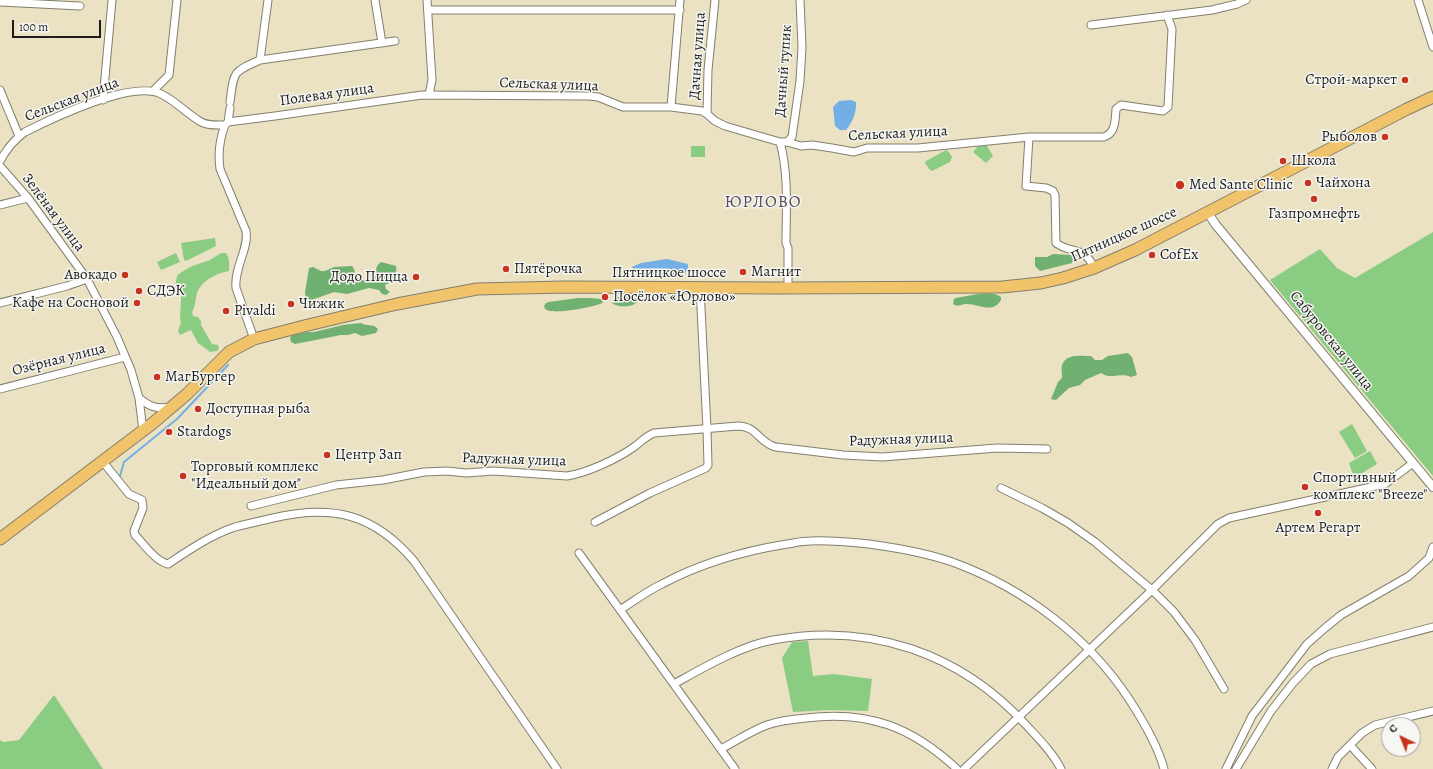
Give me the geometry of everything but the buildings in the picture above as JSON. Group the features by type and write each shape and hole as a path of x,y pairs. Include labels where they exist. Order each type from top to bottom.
{"main road":[{"name":"Пятницкое шоссе","path":"0,539 143,431 173,406 230,352 254,339 390,306 477,289 564,287 1002,287 1041,283 1094,268 1135,250 1401,112 1433,97"}],"street":[{"path":"102,100 112,0"},
{"path":"153,91 169,75 176,0"},
{"path":"260,60 268,0"},
{"path":"375,0 382,43"},
{"path":"427,0 432,80 429,95"},
{"path":"671,107 680,0"},
{"name":"Дачная улица","path":"707,114 708,70 715,0"},
{"name":"Дачный тупик","path":"784,142 792,137 800,81 802,47 800,0"},
{"path":"1091,25 1212,10 1237,4 1246,0"},
{"path":"1418,0 1433,47"},
{"path":"0,2 80,6"},
{"path":"428,10 680,10"},
{"name":"Сельская улица","path":"429,95 598,97 623,107 671,107 702,111 715,121 725,126 784,142 801,146 812,145 854,152 867,148 918,148 1029,137 1104,137 1108,136 1113,130 1116,109 1121,105 1163,111 1168,107 1172,29 1167,15"},
{"path":"254,339 236,288 235,280 247,237 246,231 218,161 223,132 227,123 232,84 235,74 241,68 260,60 395,41"},
{"path":"0,90 19,136"},
{"name":"Сельская улица","path":"0,161 19,136 25,132 42,123 127,92 142,90 153,91 171,100 202,122 216,125 227,123"},
{"name":"Полевая улица","path":"227,123 429,95"},
{"path":"1029,137 1026,186 1046,188 1053,191 1055,195 1056,243 1060,246 1084,254 1090,259 1094,268"},
{"path":"784,142 788,288"},
{"name":"Зелёная улица","path":"0,166 28,198 87,279 117,337 125,357 139,398 143,431"},
{"path":"0,205 28,198"},
{"name":"Сабуровская улица","path":"1208,213 1216,225 1433,487"},
{"path":"0,303 67,286 87,279"},
{"path":"595,522 650,493 706,468 708,462 707,429 700,288"},
{"name":"Озёрная улица","path":"0,389 125,357"},
{"path":"139,398 147,404 158,408 173,406"},
{"name":"Радужная улица","path":"251,506 336,485 383,480 424,472 494,471 567,476 578,474 618,457 634,447 648,435 654,433 744,426 754,431 768,445 843,455 882,456 997,448 1047,449"},
{"path":"103,462 129,494 142,500 143,508 134,531 135,535 158,559 168,564 212,537 234,528 295,513 336,513 370,524 384,532 402,547 414,561 557,769"},
{"path":"964,769 1152,590 1218,524 1229,518 1384,484 1413,463"},
{"path":"1001,488 1042,508 1068,523 1101,547 1152,590 1174,612 1195,640 1224,689"},
{"path":"620,610 662,584 694,569 735,555 770,547 809,541 850,542 891,547 933,556 956,563 1026,598 1057,620 1089,649 1122,689 1138,713 1153,742 1164,769"},
{"path":"1226,769 1252,716 1307,644 1341,615 1409,576 1429,558 1433,548"},
{"path":"578,553 735,769"},
{"path":"1236,769 1271,711 1293,683 1311,664 1330,654 1433,627"},
{"path":"674,684 740,651 772,640 815,635 853,636 883,640 918,651 947,663 972,678 997,697 1018,717 1043,744 1057,761 1061,769"},
{"path":"1332,769 1338,757 1362,733 1375,725 1433,711"},
{"path":"721,749 768,725 822,716 849,716 877,721 898,728 919,739 940,754 957,769"},
{"path":"1350,745 1372,769"}],"green space":[{"path":"691,146 705,146 705,157 691,157"},
{"path":"978,146 987,146 993,156 986,163 973,152"},
{"path":"946,150 952,157 950,162 932,171 930,170 925,163 926,161"},
{"path":"1433,232 1433,476 1270,280 1320,249 1337,268 1355,278"},
{"path":"215,238 216,246 186,261 184,260 181,243"},
{"path":"176,253 180,262 161,270 157,262"},
{"path":"221,253 226,253 227,255 229,271 215,276 202,285 197,293 192,312 193,316 198,317 201,321 201,325 212,344 218,345 219,348 217,351 210,352 198,343 191,330 180,335 178,331 181,322 181,295 175,287 177,276 180,273 192,266 210,260"},
{"path":"1053,254 1072,255 1076,259 1072,263 1040,271 1035,266 1035,257 1047,257"},
{"path":"381,262 396,266 394,277 385,285 386,289 390,292 386,295 382,294 379,290 369,288 347,294 334,292 306,302 305,292 309,268 313,267 321,271 325,271 334,267 352,266 359,279 370,280 375,278 377,267"},
{"path":"978,294 996,294 1001,297 1001,300 993,307 989,308 970,304 958,306 953,304 954,299 956,298"},
{"path":"617,297 636,297 638,300 634,305 618,306 612,303"},
{"path":"578,298 601,299 603,302 587,308 562,311 549,311 545,309 544,306 549,302"},
{"path":"361,323 376,327 378,329 376,333 362,336 355,333 295,344 291,342 290,337 293,335"},
{"path":"1128,353 1132,357 1137,375 1131,377 1123,375 1108,376 1101,373 1085,380 1080,385 1069,388 1056,400 1051,399 1058,382 1062,378 1062,365 1067,359 1075,356 1091,356 1095,360 1102,360 1108,356"},
{"path":"1352,424 1367,451 1355,458 1339,432"},
{"path":"1370,451 1377,464 1354,478 1349,463"},
{"path":"808,641 813,676 834,674 872,679 868,711 830,710 793,712 782,658 792,642"},
{"path":"54,695 103,769 0,769 0,740 3,742 19,740"}],"water":[{"path":"851,100 856,102 854,117 846,130 840,130 835,126 833,107 839,101"},
{"path":"667,259 688,264 688,269 683,276 633,273 632,267 641,263"}],"waterway":[{"path":"120,476 124,462 177,419 228,365"}],"place":[{"name":"Строй-маркет","path":"1405,80"},
{"name":"Рыболов","path":"1385,137"},
{"name":"Школа","path":"1283,161"},
{"name":"Чайхона","path":"1308,183"},
{"name":"Med Sante Clinic","path":"1180,185"},
{"name":"Газпромнефть","path":"1314,199"},
{"name":"CofEx","path":"1152,255"},
{"name":"Пятёрочка","path":"506,269"},
{"name":"Магнит","path":"743,272"},
{"name":"Авокадо","path":"125,275"},
{"name":"Додо Пицца","path":"416,277"},
{"name":"СДЭК","path":"139,291"},
{"name":"Посёлок «Юрлово»","path":"605,297"},
{"name":"Кафе на Сосновой","path":"137,303"},
{"name":"Чижик","path":"291,304"},
{"name":"Pivaldi","path":"226,311"},
{"name":"МагБургер","path":"157,377"},
{"name":"Доступная рыба","path":"198,409"},
{"name":"Stardogs","path":"169,432"},
{"name":"Центр Зап","path":"327,455"},
{"name":"Торговый комплекс \"Идеальный дом\"","path":"183,476"},
{"name":"Спортивный комплекс \"Breeze\"","path":"1305,487"},
{"name":"Артем Регарт","path":"1318,513"}],"district":[{"name":"ЮРЛОВО","path":"763,203"}]}
